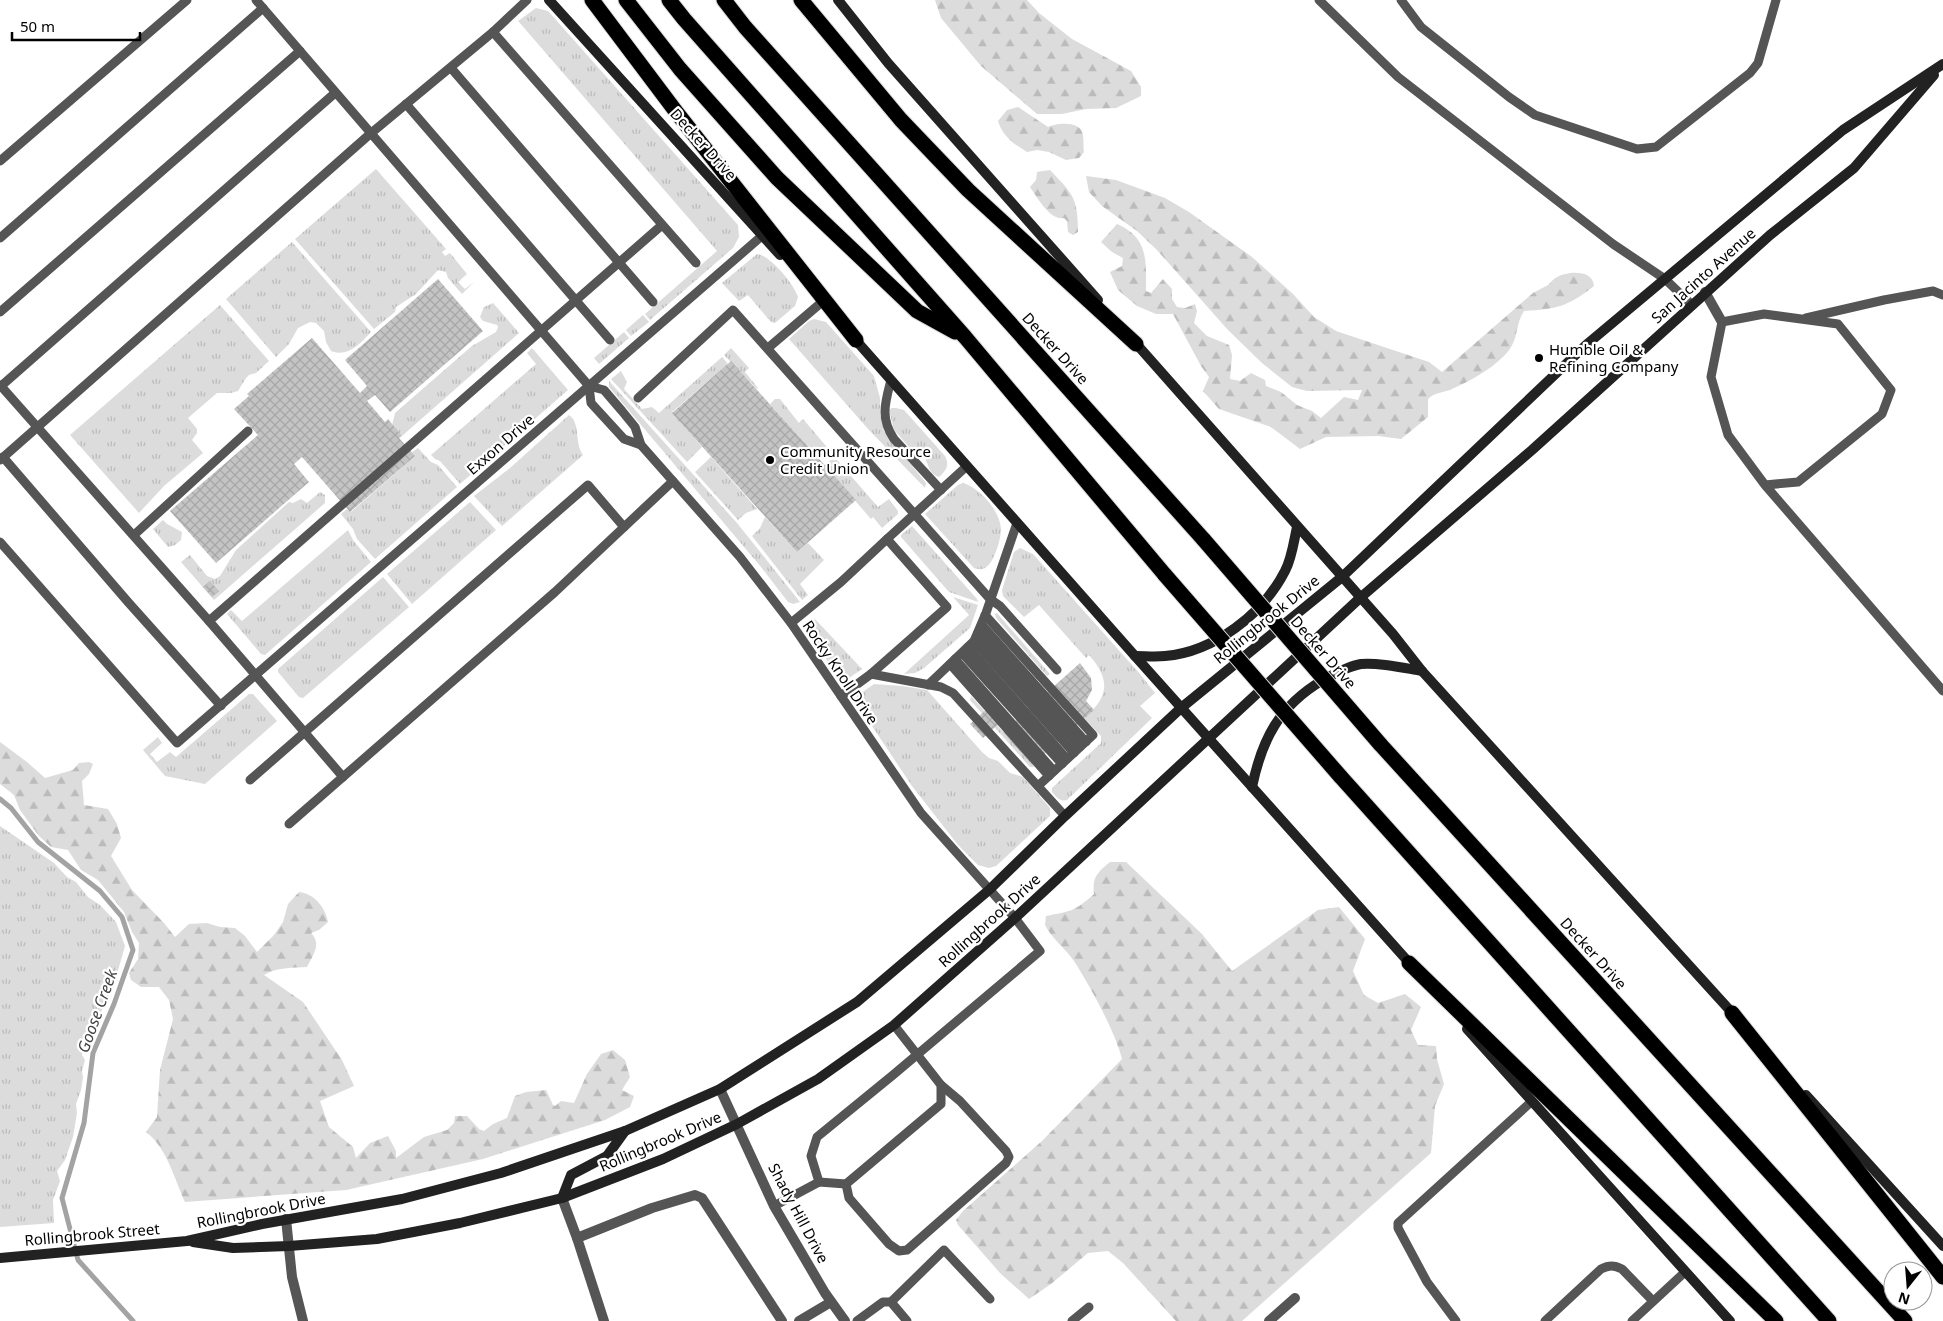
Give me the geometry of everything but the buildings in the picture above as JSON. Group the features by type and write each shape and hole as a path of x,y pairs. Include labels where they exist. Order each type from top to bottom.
{"highway":[{"path":"592,0 677,113 856,340"},
{"path":"626,0 680,69 777,178 917,311 965,337"},
{"path":"669,0 965,337 1165,575 1340,776 1829,1321"},
{"name":"Decker Drive","path":"725,0 745,27 1204,540 1380,744 1905,1321"},
{"path":"801,0 902,120 968,190 1136,344"},
{"path":"1409,963 1776,1321"},
{"path":"1732,1013 1943,1277"}],"main road":[{"name":"Decker Drive","path":"549,0 763,235 1531,1102 1730,1321"},
{"path":"838,0 888,63 1393,634 1422,670 1943,1246"},
{"name":"San Jacinto Avenue","path":"1342,577 1586,345 1844,130 1943,64 1854,168 1770,235 1691,304 1532,450 1360,598"},
{"path":"1135,656 1166,656 1204,646 1254,613 1272,594 1286,569 1297,526"},
{"name":"Rollingbrook Drive","path":"187,1240 402,1199 501,1173 625,1131 720,1089 857,1002 989,890 1181,708 1342,577"},
{"name":"Rollingbrook Drive","path":"187,1240 233,1248 289,1246 386,1237 460,1223 562,1198 664,1158 737,1124 818,1079 894,1025 1015,918 1360,598"},
{"path":"1252,787 1258,759 1270,732 1287,708 1308,688 1333,674 1361,664 1422,670"},
{"path":"562,1198 571,1175 607,1156 625,1131"},
{"name":"Rollingbrook Street","path":"0,1258 187,1240"}],"street":[{"path":"1705,292 1722,322"},
{"name":"Shady Hill Drive","path":"720,1089 774,1206 831,1302 845,1321"},
{"path":"577,1238 652,1208 695,1195 702,1198 782,1321"},
{"path":"562,1198 604,1321"},
{"path":"286,1220 292,1277 303,1321"},
{"path":"1269,1321 1296,1298"},
{"path":"799,1321 831,1302"}],"lane":[{"path":"0,161 187,0"},
{"path":"256,0 589,386"},
{"path":"221,706 2,458 36,426 370,134 451,68 527,0"},
{"path":"1318,0 1398,77 1612,244 1665,279 1691,304"},
{"path":"1401,0 1421,26 1509,97 1535,115 1637,149 1656,147 1750,72 1758,62 1776,0"},
{"path":"0,238 263,8"},
{"path":"493,32 696,263"},
{"path":"0,312 300,51"},
{"path":"451,68 653,302"},
{"path":"335,93 0,385 134,535 343,777"},
{"path":"406,104 610,340"},
{"path":"209,621 575,299 662,225"},
{"name":"Exxon Drive","path":"0,542 177,743 257,676 763,235"},
{"path":"1801,319 1913,295 1933,292 1943,296"},
{"path":"768,348 822,302"},
{"path":"638,398 733,310 990,599 1000,606 1057,670"},
{"path":"1765,485 1798,482 1882,414 1891,390 1838,324 1764,314 1722,322 1711,377 1728,435 1765,485 1943,691"},
{"path":"891,380 884,415 888,430 941,490"},
{"name":"Rocky Knoll Drive","path":"641,445 624,439 591,403 589,386 604,390 636,427 641,445 740,557 790,623 921,813 1015,918 1040,951 918,1054"},
{"path":"134,535 248,431"},
{"path":"790,623 841,582 967,466"},
{"path":"289,824 554,592 673,481"},
{"path":"250,780 588,485 624,527"},
{"path":"928,685 967,646 985,615 1017,523"},
{"path":"841,696 871,674 947,606 887,539"},
{"path":"985,615 1093,736 1038,786"},
{"path":"967,646 1074,753"},
{"path":"967,646 1074,753"},
{"path":"967,646 1074,753"},
{"path":"967,646 1052,773"},
{"path":"871,674 941,687 953,692 1065,816"},
{"path":"846,1184 849,1198 889,1244 899,1251 907,1250 1006,1163 1009,1157 1006,1151 960,1101 941,1085 894,1025"},
{"path":"819,1182 811,1156 817,1137 918,1054"},
{"path":"774,1206 819,1182 846,1184 940,1104 941,1085"},
{"path":"1456,1321 1427,1282 1398,1228 1398,1223 1531,1102"},
{"path":"857,1321 882,1302 891,1302 944,1250 990,1298"},
{"path":"1545,1321 1601,1269 1608,1266 1616,1266 1622,1269 1653,1301"},
{"path":"1632,1321 1685,1272"},
{"path":"891,1302 907,1321"},
{"path":"1072,1321 1089,1307"}],"green space":[{"path":"935,0 1027,0 1039,13 1072,39 1131,71 1141,87 1141,96 1116,108 1086,109 1062,114 1037,114 981,66 941,18"},
{"path":"536,8 548,11 738,225 739,237 733,248 650,320 645,314 717,251 518,21"},
{"path":"1018,107 1048,127 1057,124 1068,124 1078,127 1082,131 1084,152 1079,158 1066,160 1049,152 1037,150 1027,152 1009,140 998,121 1007,110"},
{"path":"376,169 446,249 442,252 445,256 450,253 467,274 458,282 465,289 474,282 462,294 448,278 446,272 438,270 416,294 396,307 395,312 374,329 295,239"},
{"path":"1050,170 1073,197 1077,211 1078,232 1073,235 1068,232 1067,221 1049,212 1030,187 1036,180 1037,172"},
{"path":"1086,176 1116,180 1165,198 1189,212 1252,257 1293,294 1314,317 1336,331 1429,362 1442,372 1533,293 1556,278 1567,273 1585,274 1593,280 1594,286 1569,303 1561,306 1524,311 1515,339 1504,356 1473,379 1428,399 1428,417 1401,439 1378,436 1326,437 1300,449 1271,427 1219,409 1203,391 1209,377 1173,314 1156,314 1137,306 1118,290 1110,272 1122,266 1123,258 1112,252 1101,242 1117,224 1135,236 1144,252 1146,291 1151,293 1163,279 1172,289 1172,299 1177,307 1185,308 1195,304 1197,311 1194,323 1207,336 1229,345 1232,355 1230,379 1240,381 1251,373 1265,380 1266,386 1281,392 1297,405 1312,411 1321,418 1344,397 1358,400 1362,390 1307,391 1292,387 1262,363 1228,330 1157,250 1137,231 1102,206 1089,192"},
{"path":"292,242 371,332 354,348 343,353 331,351 326,342 324,331 316,323 310,322 298,328 289,344 276,357 226,299"},
{"path":"757,254 768,259 781,271 796,291 798,297 795,306 775,323 771,322 748,295 739,301 722,283"},
{"path":"493,303 519,333 402,436 392,425 395,413 472,346 496,332 497,325 483,321 480,317 484,307"},
{"path":"220,305 269,361 256,373 249,375 238,391 217,393 188,418 197,429 197,433 192,440 203,453 164,486 139,513 70,435"},
{"path":"643,315 649,322 631,336 626,330"},
{"path":"814,319 826,322 874,376 880,398 880,413 884,431 926,483 925,488 869,430 789,339 809,321"},
{"path":"624,332 629,338 599,364 594,358"},
{"path":"532,348 568,390 460,484 440,461 431,455 536,364 527,353"},
{"path":"731,348 749,368 745,372 757,389 724,355"},
{"path":"722,357 728,364 672,412 702,447 687,462 611,379 621,371 627,382 624,389 642,409 652,407 659,413"},
{"path":"609,381 737,523 800,602 793,604 788,602 761,567 609,387"},
{"path":"775,399 780,399 799,423 803,419 826,446 824,453 818,458 770,404"},
{"path":"892,408 904,410 945,456 946,468 939,477 935,476 931,471 923,455 919,458 894,430 889,410"},
{"path":"569,415 575,423 580,450 583,455 502,526 474,496 510,468"},
{"path":"418,448 431,462 438,465 457,487 375,559 357,539 353,529 341,514 347,509 351,512 415,456 412,452"},
{"path":"711,457 757,509 746,513 738,520 695,472"},
{"path":"831,460 837,460 878,507 889,499 898,511 898,514 882,528 873,517 871,519 824,465"},
{"path":"963,483 976,490 988,501 1000,522 1001,533 996,550 991,561 982,569 974,568 925,514 958,485"},
{"path":"320,492 325,495 325,503 214,600 181,562 190,555 207,576 215,579 220,576 236,550 289,502 293,503 301,499 307,503"},
{"path":"470,502 496,530 412,604 387,574"},
{"path":"765,517 797,552 808,543 824,560 800,584 808,595 802,600 752,536 760,528"},
{"path":"163,520 182,532 181,540 175,545 168,547 153,529"},
{"path":"912,526 978,602 949,592 901,537"},
{"path":"348,530 353,540 371,562 265,655 261,654 227,614 231,610 242,621"},
{"path":"1020,548 1033,554 1155,693 1140,706 1152,718 1067,800 1060,800 1052,792 1052,788 1101,743 1101,736 1084,718 1098,703 1104,688 1104,680 1101,672 1089,655 1086,658 1039,605 1024,617 1003,596 1002,590 1014,552"},
{"path":"383,577 409,607 303,698 299,697 278,672 278,669"},
{"path":"953,597 978,605 970,628 924,668 915,673 904,674 969,615"},
{"path":"997,613 1050,674 1047,676 996,618 995,614"},
{"path":"814,619 862,669 849,678 840,679 806,629 806,626"},
{"path":"874,684 927,690 982,752 989,758 998,761 1010,773 1023,777 1050,808 1050,816 996,866 989,868 978,865 958,845 912,786 856,702 857,696"},
{"path":"249,694 253,694 277,721 205,784 165,776 143,750 158,737 162,743 150,754 157,762 170,752 176,757"},
{"path":"971,696 1034,767 1030,767 970,700"},
{"path":"0,742 45,778 73,770 79,763 89,762 93,764 89,774 82,781 84,805 108,809 117,824 121,838 111,856 132,890 175,937 189,924 207,923 220,927 235,928 245,936 257,952 274,935 283,922 288,904 299,892 310,895 322,906 328,922 319,930 311,933 316,941 316,945 314,954 307,967 279,969 264,975 303,1002 342,1060 354,1086 320,1101 329,1127 353,1147 356,1158 370,1143 388,1136 396,1151 396,1158 424,1137 447,1130 454,1123 455,1116 467,1116 479,1129 484,1131 493,1124 507,1118 515,1096 526,1092 546,1090 555,1106 561,1101 574,1103 587,1074 601,1054 613,1050 625,1060 630,1077 622,1090 634,1096 630,1107 605,1120 483,1159 346,1190 185,1202 165,1155 146,1132 157,1117 160,1070 173,1019 169,1000 159,987 141,987 131,980 129,973 138,959 139,943 132,932 124,912 98,880 81,870 68,850 51,847 39,836 20,810 14,795 0,784"},
{"path":"0,826 54,863 67,877 76,882 88,897 100,905 116,922 125,946 113,988 92,1031 88,1051 85,1053 83,1051 82,1055 85,1060 82,1071 81,1090 76,1104 77,1113 73,1137 65,1160 57,1171 60,1181 53,1200 54,1223 0,1227"},
{"path":"1110,862 1126,862 1202,934 1232,971 1318,910 1339,907 1365,939 1353,971 1364,995 1378,1003 1405,994 1421,1007 1411,1030 1418,1045 1436,1046 1437,1059 1444,1084 1435,1106 1431,1153 1242,1321 1176,1321 1123,1263 1108,1251 1088,1253 1051,1284 1029,1299 1000,1273 958,1225 956,1220 963,1211 1042,1141 1122,1059 1108,1022 1087,983 1074,961 1051,935 1045,925 1046,916 1072,910 1094,894 1096,876"}],"waterway":[{"name":"Goose Creek","path":"0,799 11,808 38,842 100,891 122,917 133,950 114,1004 93,1053 84,1123 62,1198 78,1260 133,1321"}],"place":[{"name":"Humble Oil & Refining Company","path":"1539,358"},
{"name":"Community Resource Credit Union","path":"770,460"}]}
